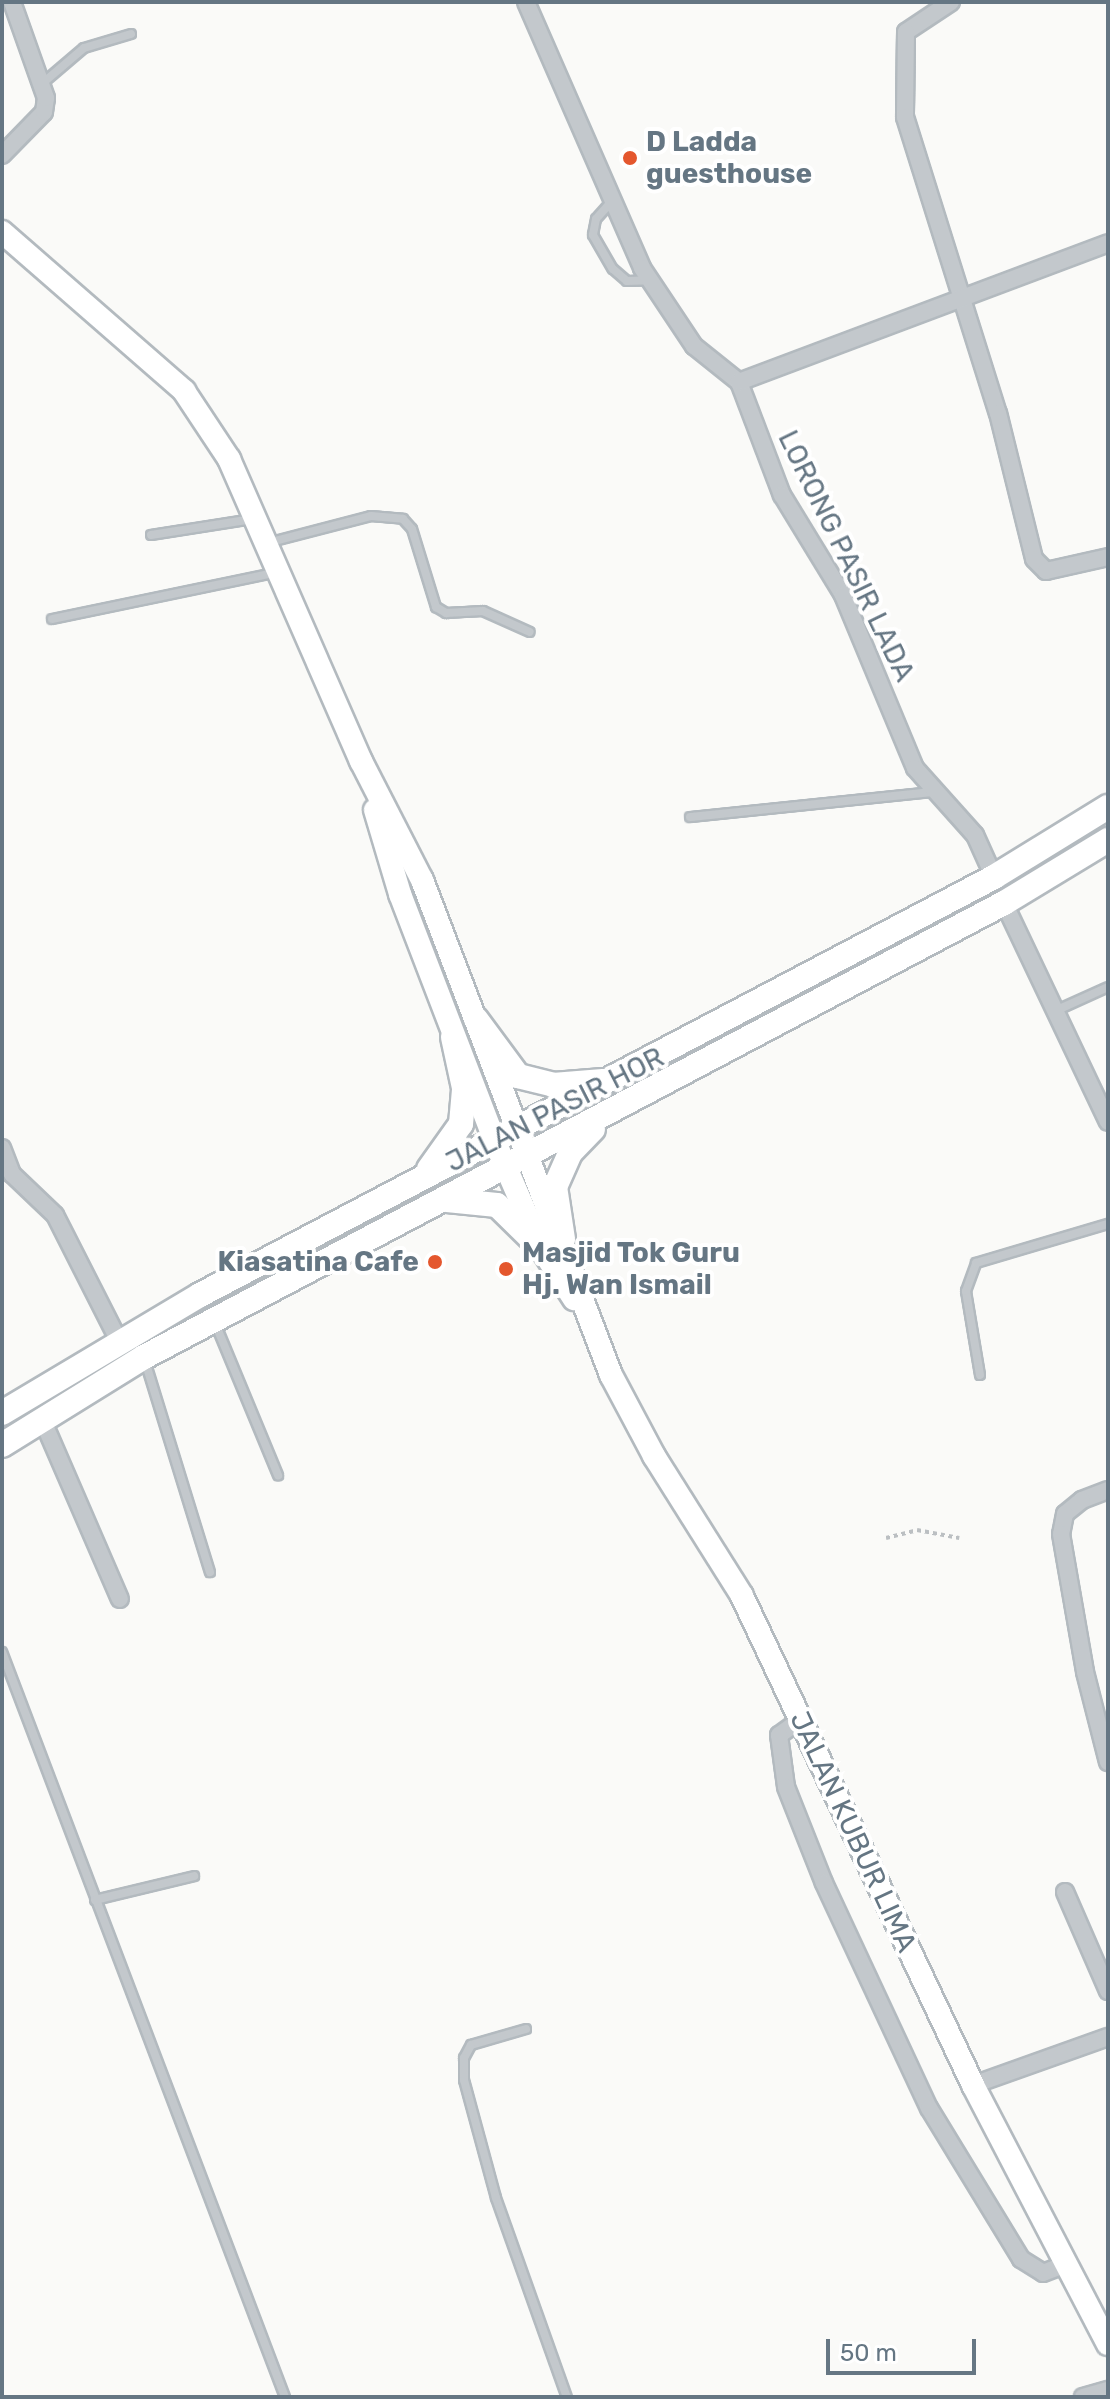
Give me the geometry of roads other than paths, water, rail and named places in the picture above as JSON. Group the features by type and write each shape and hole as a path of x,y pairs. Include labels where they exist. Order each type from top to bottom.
{"main road":[{"path":"2,232 184,391 211,426 256,518 361,761"},
{"name":"JALAN KUBUR LIMA","path":"361,761 422,880 527,1154 552,1243"},
{"name":"JALAN KUBUR LIMA","path":"361,761 400,894 505,1166 552,1243 654,1456 742,1596 973,2085 1108,2344"},
{"name":"JALAN PASIR HOR","path":"2,1413 119,1341 419,1179 615,1080 994,877 1108,807"},
{"name":"JALAN PASIR HOR","path":"2,1445 144,1357 213,1319 1004,903 1108,840"},
{"path":"476,1019 518,1076 553,1085 615,1080"},
{"path":"419,1179 443,1155 461,1124 464,1088 453,1037"},
{"path":"552,1243 555,1187 560,1169 608,1113"},
{"path":"439,1201 497,1205 552,1243"}],"street":[{"path":"2,155 44,112 44,82 12,2"},
{"path":"526,2 650,280 694,346 739,382 1108,243"},
{"path":"951,2 906,32 903,98 961,300 998,413 1034,559 1046,571 1108,557"},
{"name":"LORONG PASIR LADA","path":"739,382 782,495 843,595 915,768 931,792 975,835 994,877"},
{"path":"1004,903 1108,1122"},
{"path":"2,1148 12,1174 55,1215 119,1341"},
{"path":"42,1419 120,1599"},
{"path":"1108,1490 1065,1514 1061,1534 1085,1672 1108,1762"},
{"path":"800,1720 779,1735 786,1787 824,1883 929,2108 1021,2259 1043,2273 1066,2264"},
{"path":"1065,1892 1108,1991"},
{"path":"973,2085 1108,2037"},
{"path":"1083,2397 1108,2390"}],"lane":[{"path":"44,82 84,48 131,34"},
{"path":"613,200 596,219 593,235 613,269 627,281 650,280"},
{"path":"267,543 371,516 403,519 412,529 436,607 446,613 483,611 530,632"},
{"path":"151,535 256,518"},
{"path":"52,619 280,572"},
{"path":"690,817 931,792"},
{"path":"1055,1011 1108,987"},
{"path":"980,1375 966,1291 976,1263 1108,1224"},
{"path":"213,1319 278,1475"},
{"path":"144,1357 210,1572"},
{"path":"2,1652 285,2397"},
{"path":"95,1900 194,1876"},
{"path":"526,2029 471,2045 464,2058 464,2080 496,2198 567,2397"}],"place":[{"name":"D Ladda guesthouse","path":"630,158"},
{"name":"Kiasatina Cafe","path":"435,1262"},
{"name":"Masjid Tok Guru Hj. Wan Ismail","path":"506,1269"}]}
